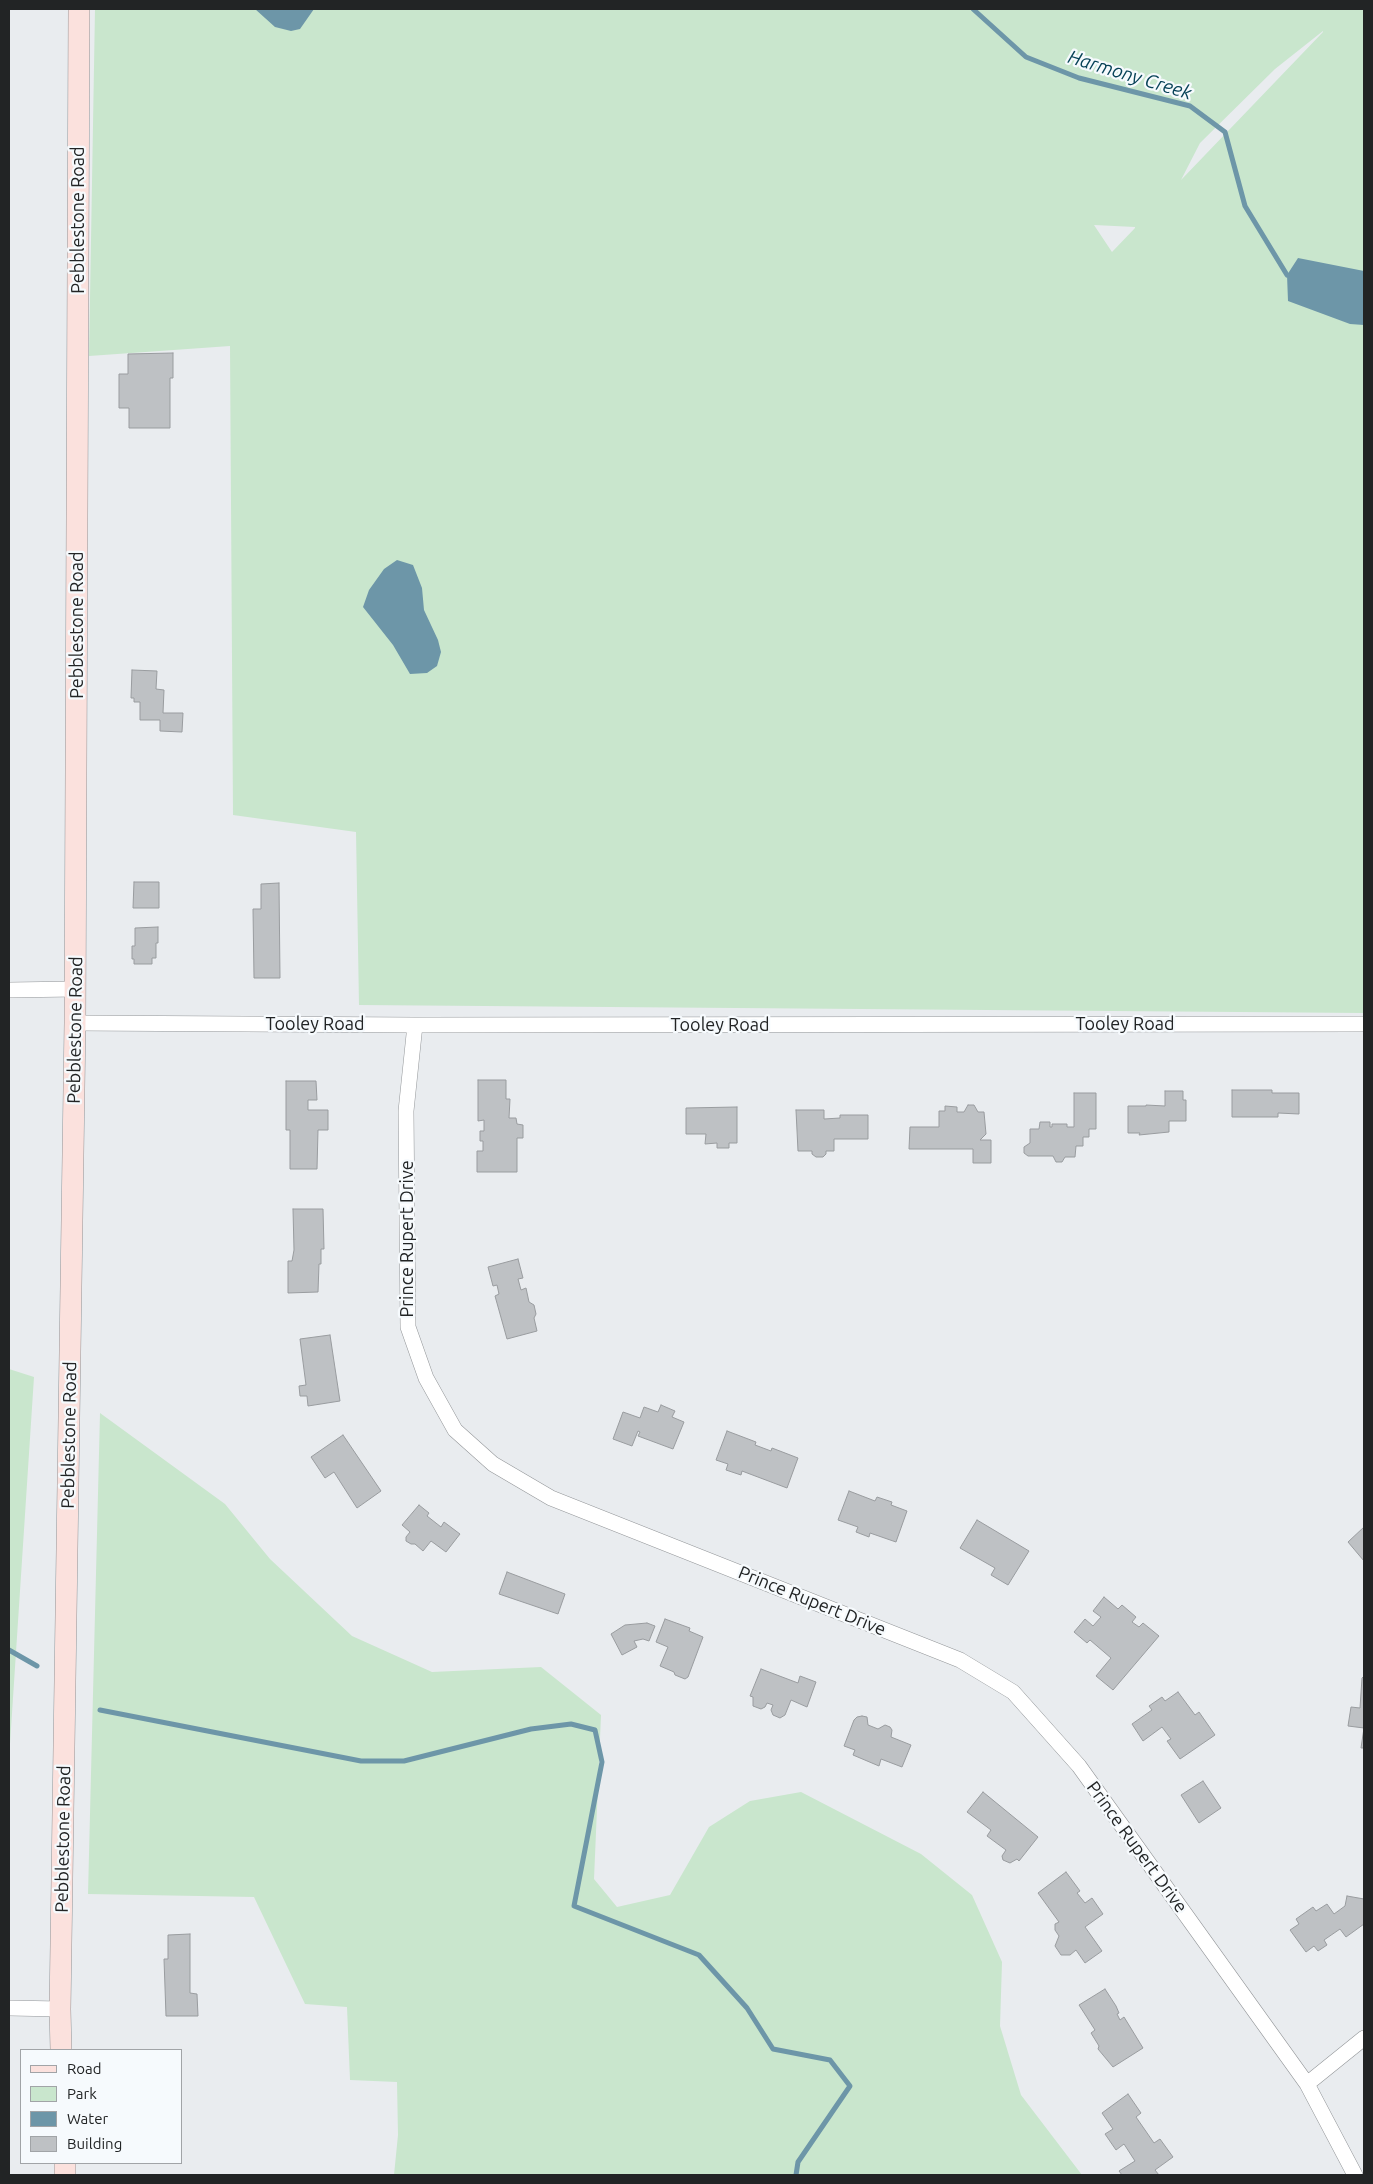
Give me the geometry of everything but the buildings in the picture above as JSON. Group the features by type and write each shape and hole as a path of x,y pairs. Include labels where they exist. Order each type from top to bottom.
{"street":[{"name":"Pebblestone Road","path":"62,2049 60,2008 76,989 79,9"},
{"path":"9,990 76,989"},
{"name":"Tooley Road","path":"75,1023 414,1025 1364,1024"},
{"name":"Prince Rupert Drive","path":"414,1025 406,1112 408,1327 426,1378 455,1430 494,1464 551,1498 960,1660 1013,1692 1079,1766 1307,2084 1355,2175"},
{"path":"9,2008 60,2008"},
{"path":"1307,2084 1364,2038"}],"green space":[{"path":"95,9 1364,9 1364,1013 359,1005 356,832 233,815 230,346 89,356","holes":["1323,32 1181,180 1200,143 1275,69","1094,225 1135,227 1135,228 1112,252"]},
{"path":"9,1369 34,1377 9,1759"},
{"path":"100,1413 225,1504 270,1559 352,1636 432,1672 541,1667 601,1715 594,1879 617,1907 670,1895 709,1827 750,1801 801,1792 921,1854 972,1895 1002,1962 1000,2026 1021,2095 1082,2175 394,2175 398,2135 397,2082 350,2080 347,2007 305,2004 254,1897 88,1894"}],"water":[{"path":"255,9 314,9 300,29 291,31 275,27"},
{"path":"1298,258 1364,271 1364,325 1350,324 1288,301 1287,275"},
{"path":"397,560 413,565 422,588 424,610 438,640 441,652 437,666 427,673 410,674 393,645 363,607 369,590 384,569"}],"waterway":[{"name":"Harmony Creek","path":"973,9 1026,57 1079,78 1190,106 1225,132 1245,206 1287,275"},
{"path":"9,1650 37,1666"},
{"path":"100,1710 361,1761 404,1761 531,1729 571,1724 595,1730 602,1762 574,1906 699,1955 747,2008 773,2049 830,2060 850,2086 798,2162 796,2175"}]}
